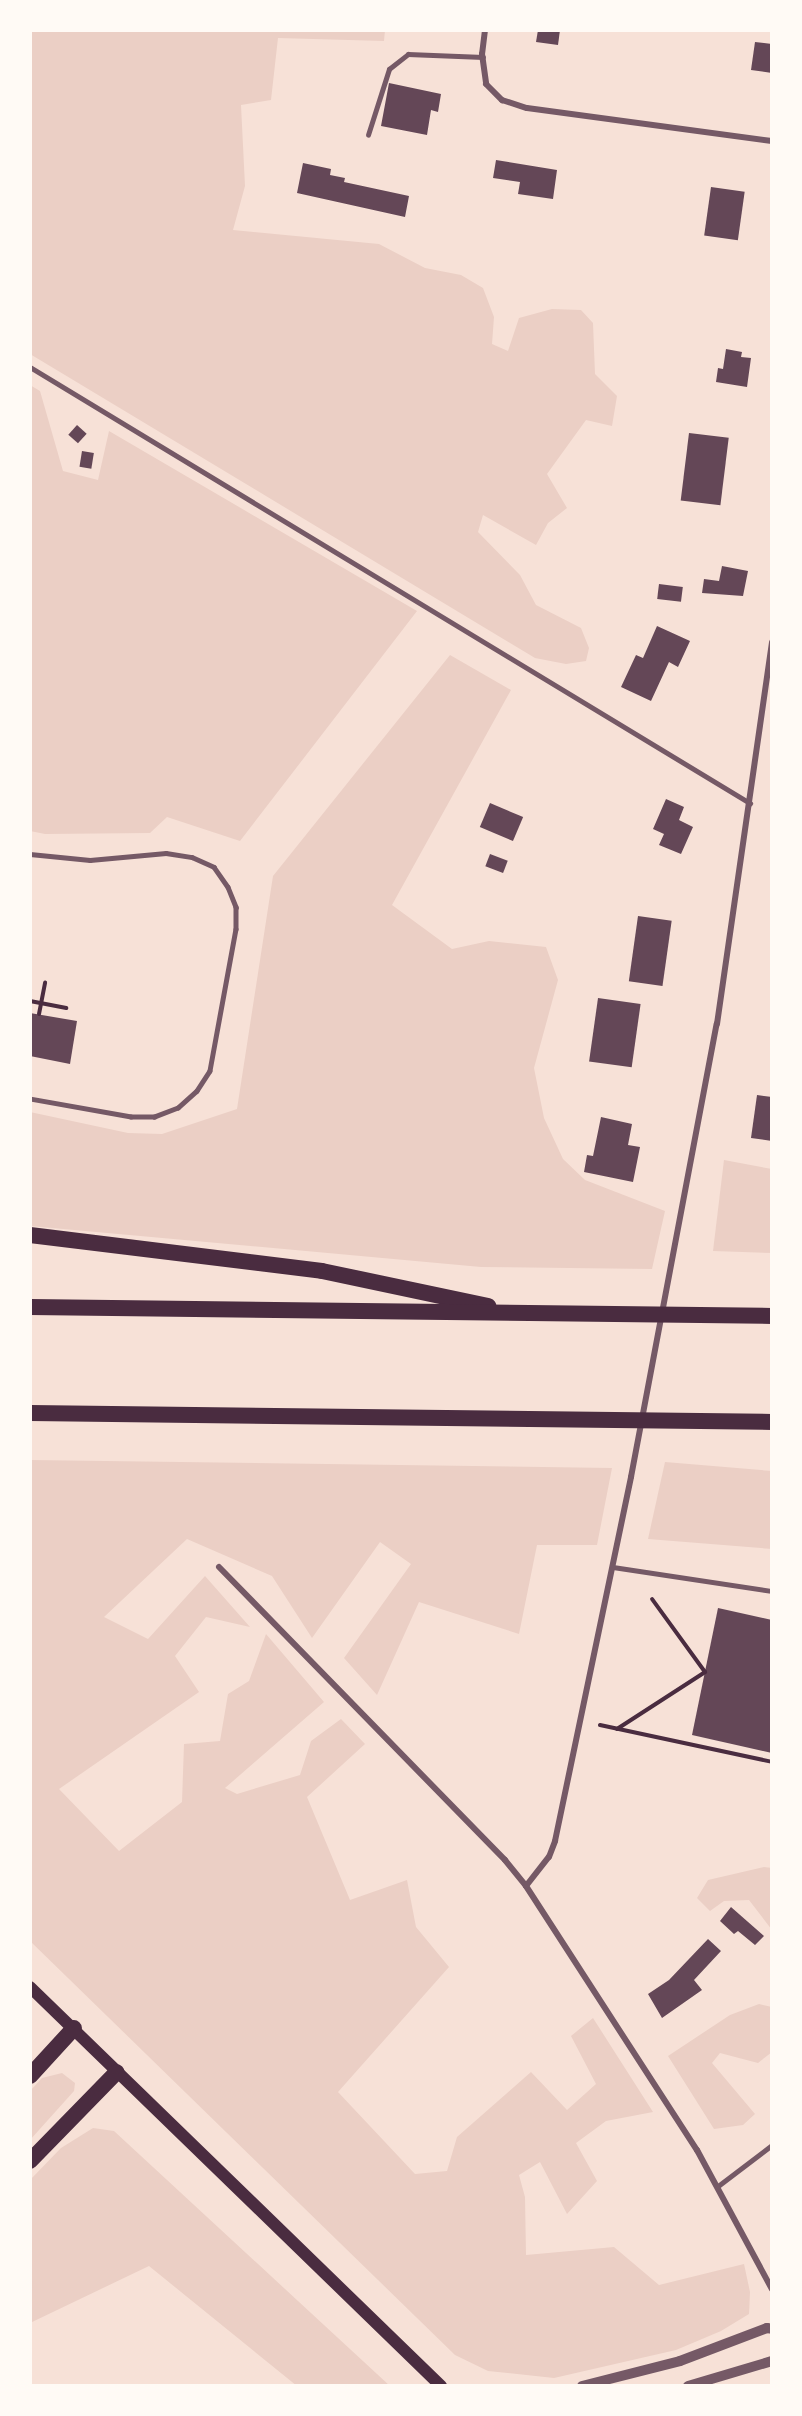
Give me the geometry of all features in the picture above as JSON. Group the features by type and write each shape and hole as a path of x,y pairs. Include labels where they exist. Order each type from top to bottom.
{"highway":[{"path":"30,1235 321,1271 521,1313"},
{"path":"30,1307 772,1316"},
{"path":"30,1413 772,1422"},
{"path":"30,2076 74,2028"},
{"path":"30,2161 117,2072"}],"main road":[{"path":"30,1987 441,2386"}],"street":[{"path":"485,30 483,57 486,84 502,100 527,108 772,141"},
{"path":"526,1886 549,1857 555,1841 631,1477 717,1024 772,642"},
{"path":"219,1566 482,1836 526,1886 718,2187 772,2289"},
{"path":"582,2386 680,2361 767,2328 772,2330"},
{"path":"688,2386 772,2361"}],"lane":[{"path":"368,135 386,74 408,54 483,57"},
{"path":"30,367 750,803"},
{"path":"30,854 72,859 166,854 192,857 214,867 228,886 236,907 236,929 216,1047 210,1071 197,1091 178,1108 155,1117 131,1117 30,1099"},
{"path":"613,1567 772,1591"},
{"path":"718,2187 772,2145"}],"path":[{"path":"39,1014 45,983"},
{"path":"30,1001 66,1008"},
{"path":"617,1729 705,1672 652,1599"},
{"path":"600,1725 772,1762"}],"shaded area":[{"path":"30,30 385,30 384,41 278,38 271,100 241,105 245,186 233,230 379,244 425,268 461,275 483,288 494,317 492,344 508,351 519,318 552,309 581,310 593,323 595,374 617,396 612,426 586,420 547,474 567,508 548,523 536,545 483,515 478,532 520,575 536,605 581,628 589,648 586,661 566,664 535,658 30,354"},
{"path":"30,385 40,391 63,471 98,480 109,431 417,611 240,841 167,817 150,833 45,834 30,831"},
{"path":"450,655 511,690 392,905 452,949 489,941 546,947 558,980 534,1068 544,1118 563,1159 585,1180 665,1211 652,1269 481,1267 30,1226 30,1112 128,1133 162,1134 237,1109 273,876"},
{"path":"724,1160 772,1169 772,1253 713,1251"},
{"path":"30,1460 612,1468 597,1545 537,1545 519,1634 419,1602 377,1695 344,1658 411,1564 380,1542 312,1638 272,1576 187,1539 104,1617 148,1639 205,1576 250,1627 206,1617 175,1656 199,1692 59,1789 119,1851 182,1802 184,1744 220,1741 228,1694 249,1681 266,1634 324,1702 225,1788 237,1794 300,1775 311,1741 341,1719 365,1744 307,1797 350,1900 407,1880 416,1927 449,1967 338,2092 415,2174 447,2171 457,2137 531,2072 567,2110 596,2084 571,2036 593,2018 653,2112 606,2121 576,2143 597,2181 567,2214 540,2162 519,2175 525,2197 526,2255 614,2247 659,2285 744,2264 750,2292 749,2314 721,2331 676,2350 554,2378 488,2371 455,2355 30,1941"},
{"path":"665,1462 772,1471 772,1549 648,1539"},
{"path":"764,1867 772,1868 772,1930 749,1900 724,1901 710,1911 697,1898 708,1880"},
{"path":"759,2004 772,2007 772,2052 758,2063 720,2053 712,2063 755,2114 743,2125 714,2129 668,2056 730,2015"},
{"path":"62,2073 75,2083 74,2091 30,2140 30,2091 42,2078"},
{"path":"93,2128 114,2131 390,2386 297,2386 149,2266 30,2323 30,2180 61,2148"}],"building":[{"path":"538,30 560,30 558,45 536,42"},
{"path":"755,42 772,44 772,73 751,70"},
{"path":"389,83 441,94 438,112 431,110 427,135 381,126"},
{"path":"496,160 557,170 553,199 518,194 520,182 493,178"},
{"path":"303,163 331,169 330,175 345,178 344,182 409,196 405,217 297,193"},
{"path":"711,187 745,192 738,240 704,236"},
{"path":"726,349 742,352 741,357 751,358 747,387 716,382 718,368 723,369"},
{"path":"77,425 87,434 78,443 68,435"},
{"path":"689,433 729,438 720,505 681,500"},
{"path":"82,451 94,453 91,469 79,467"},
{"path":"722,566 748,571 743,596 702,593 704,579 719,581"},
{"path":"659,584 683,587 681,602 657,599"},
{"path":"657,626 690,641 678,667 669,662 651,701 621,687 636,655 643,658"},
{"path":"666,799 684,807 679,820 693,827 681,854 659,845 664,834 653,829"},
{"path":"490,803 523,817 513,841 480,827"},
{"path":"490,854 508,861 503,873 485,866"},
{"path":"638,916 672,921 662,986 629,981"},
{"path":"598,998 641,1004 632,1067 589,1061"},
{"path":"30,1013 77,1021 70,1064 30,1056"},
{"path":"757,1095 772,1097 772,1141 751,1138"},
{"path":"601,1117 632,1124 628,1145 640,1147 633,1182 584,1172 587,1155 593,1156"},
{"path":"718,1608 772,1620 772,1753 692,1735"},
{"path":"731,1907 764,1936 755,1945 738,1931 734,1934 720,1921"},
{"path":"708,1939 721,1951 694,1980 702,1990 662,2018 648,1994 669,1980"}]}
